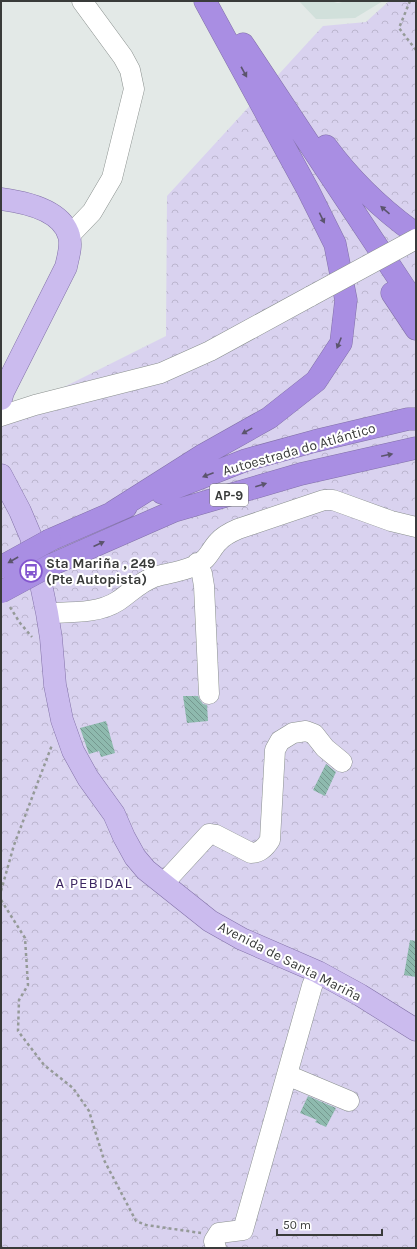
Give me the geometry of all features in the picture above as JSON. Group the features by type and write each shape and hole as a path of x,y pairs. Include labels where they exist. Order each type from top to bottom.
{"highway":[{"path":"113,512 203,455 269,418 316,381 341,343 346,300 335,244 308,190 205,1"},
{"path":"212,1 253,57 416,305"},
{"path":"253,57 294,103 363,191 398,221 416,234"},
{"path":"265,110 364,249 416,329"},
{"name":"Autoestrada do Atlántico","path":"1,567 50,540 113,512 246,460 315,441 412,419"},
{"name":"Autoestrada do Atlántico","path":"5,598 51,565 174,511 301,474 416,448"}],"main road":[{"path":"1,199 35,207 52,214 63,222 69,236 70,249 66,267 1,400"},
{"name":"Avenida de Santa Mariña","path":"1,475 20,511 31,537 47,614 51,638 55,685 62,720 73,751 88,778 114,814 135,857 146,870 210,921 242,939 318,972 360,995 416,1030"}],"street":[{"path":"69,236 92,212 112,178 134,90 130,70 123,57 82,1"},
{"path":"1,416 35,405 161,373 210,351 416,239"},
{"path":"47,614 99,610 118,601 142,583 153,578 186,570 205,559 218,541 238,529 324,500 333,500 391,521 416,527"},
{"path":"197,563 202,574 204,586 209,694"},
{"path":"163,884 209,834 216,835 251,853 257,853 265,847 270,840 275,750 280,741 293,733 306,731 314,734 325,748 342,762"},
{"path":"217,1241 243,1230 312,986 318,972"},
{"path":"287,1075 349,1101"}],"path":[{"path":"410,1 399,28 416,50"},
{"path":"5,598 20,623 34,640"},
{"path":"1,891 14,845 62,720"},
{"path":"1,900 25,938 28,985 19,1000 18,1031 44,1065 73,1088 89,1111 104,1160 136,1221 146,1225 197,1233 217,1241"}],"shaded area":[{"path":"299,1 330,1 338,3 346,1 383,1 355,18 316,19"}],"green space":[{"path":"389,1 416,1 416,1248 1,1248 1,409 16,411 166,336 167,196 323,26 366,22"}],"building":[{"path":"183,696 198,696 203,704 207,705 208,721 187,723"},
{"path":"106,721 115,753 101,757 99,751 89,754 80,728"},
{"path":"326,764 336,772 325,796 313,790"},
{"path":"410,940 416,941 416,977 404,975"},
{"path":"308,1096 336,1108 326,1127 315,1122 317,1120 300,1113"}],"place":[{"name":"Sta Mariña , 249 (Pte Autopista)","path":"31,571"}],"district":[{"name":"A PEBIDAL","path":"94,883"}]}
